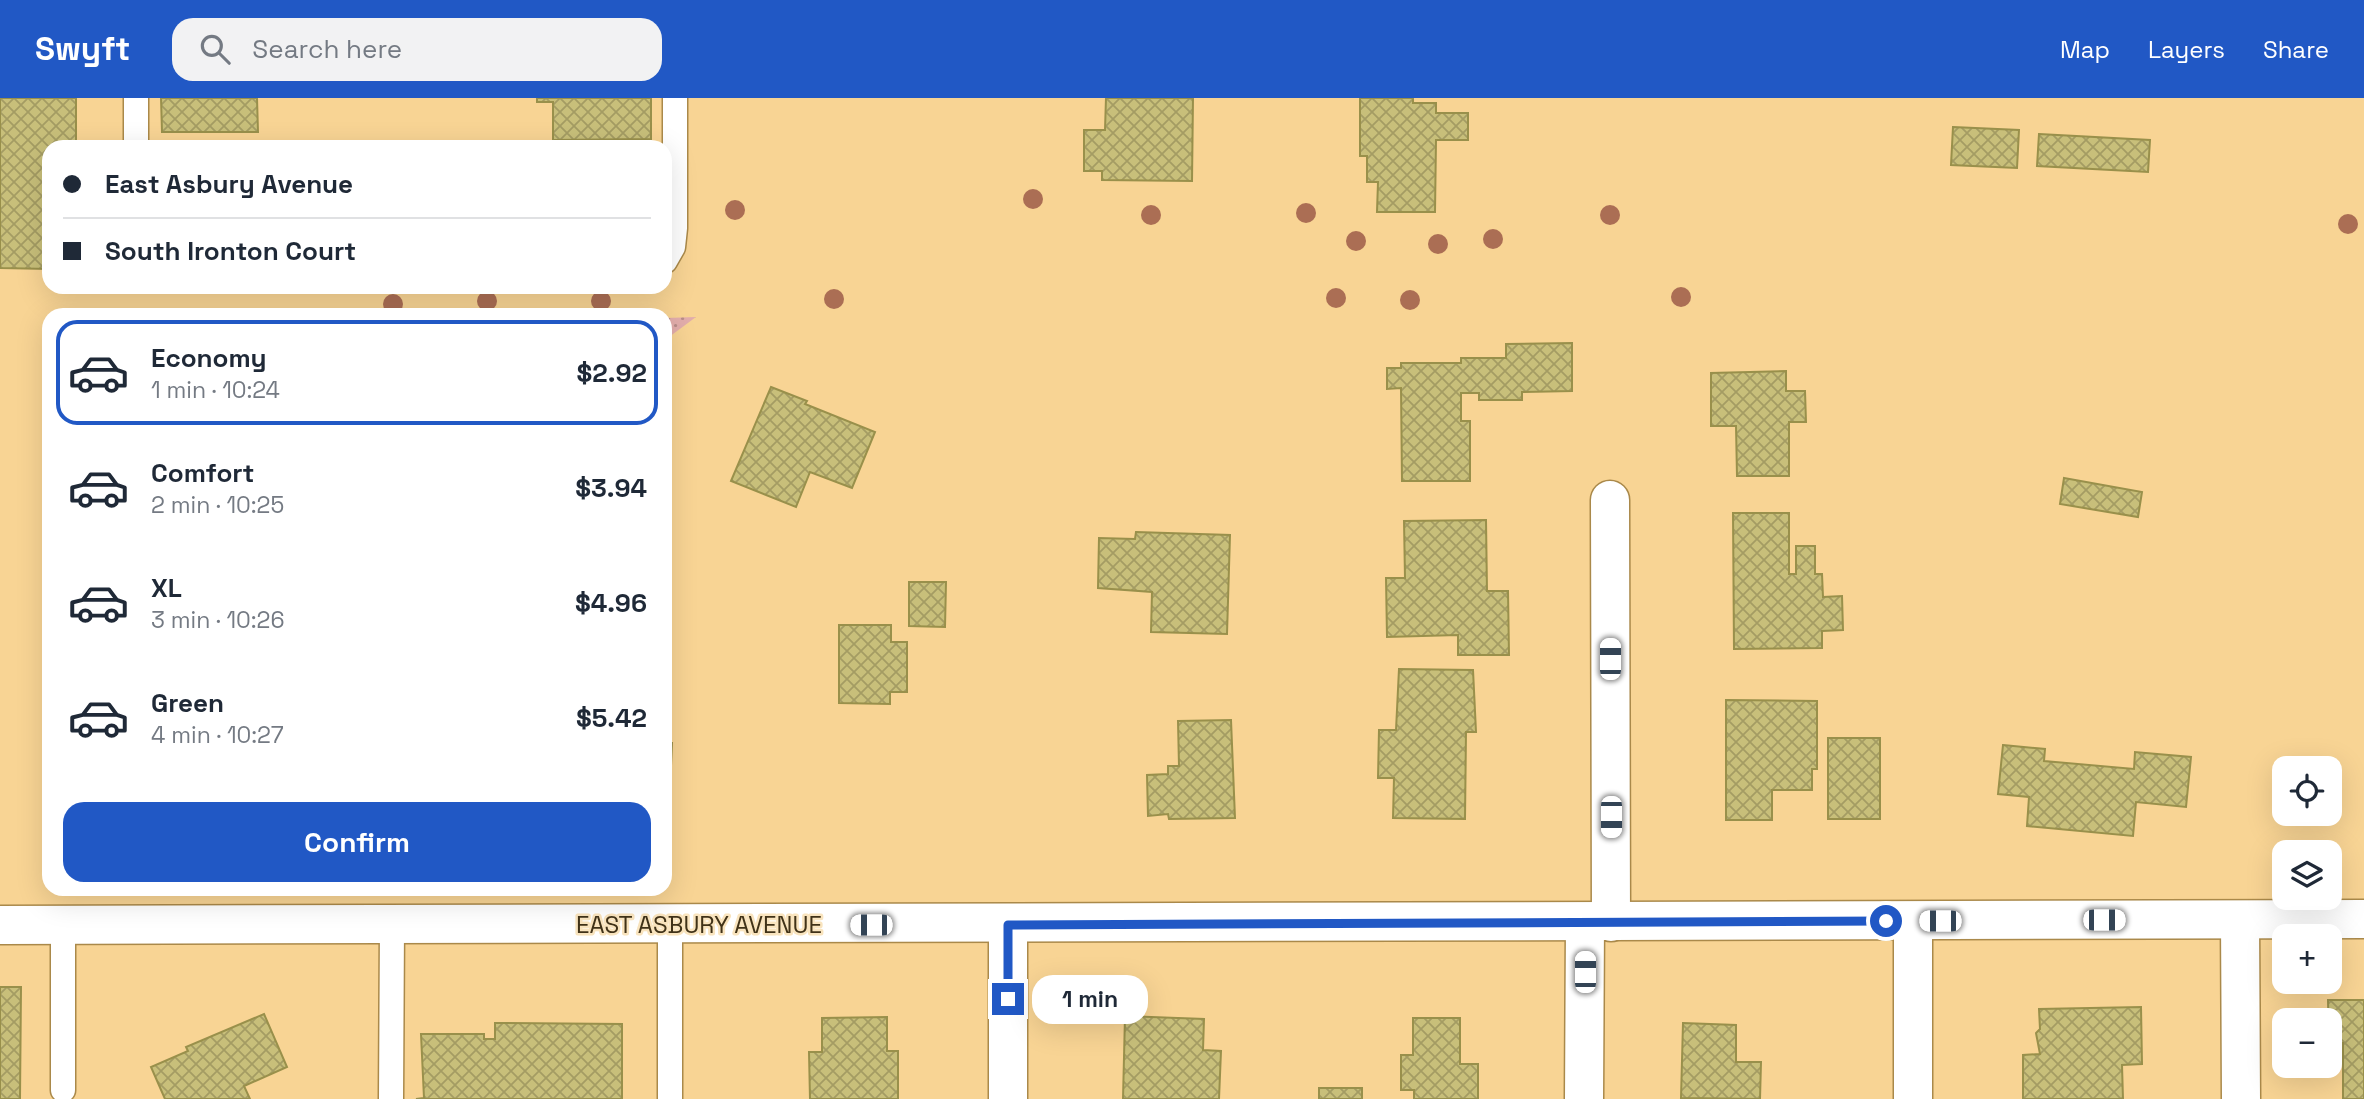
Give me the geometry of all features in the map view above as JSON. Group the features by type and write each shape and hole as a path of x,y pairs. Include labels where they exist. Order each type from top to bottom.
{"street":[{"path":"1584,1099 1598,922 1610,500"},
{"name":"EAST ASBURY AVENUE","path":"0,925 1008,925 2364,919"},
{"path":"2240,920 2241,1099"},
{"path":"1913,921 1913,1099"},
{"path":"1007,1099 1008,925"}],"lane":[{"path":"136,98 136,140"},
{"path":"672,249 675,228 675,98"},
{"path":"63,925 63,1090"},
{"path":"670,925 670,1099"},
{"path":"391,1099 392,926"}],"shaded area":[{"path":"696,317 672,335 672,318"}],"building":[{"path":"0,98 76,98 76,140 42,140 42,269 0,268"},
{"path":"161,98 257,98 258,132 162,132"},
{"path":"537,98 651,98 651,139 553,140 553,102 537,102"},
{"path":"1106,98 1193,98 1192,181 1102,180 1102,171 1084,171 1084,130 1105,130"},
{"path":"1360,98 1413,98 1413,103 1436,103 1436,113 1468,113 1468,140 1436,140 1435,212 1377,212 1378,182 1367,182 1367,156 1360,156"},
{"path":"1953,127 2019,130 2017,168 1951,165"},
{"path":"2039,134 2150,140 2148,172 2037,166"},
{"path":"1572,343 1572,391 1522,392 1522,400 1479,400 1479,393 1461,393 1461,421 1470,421 1470,481 1402,481 1401,388 1387,389 1387,368 1401,368 1401,363 1461,363 1461,358 1506,358 1506,344"},
{"path":"1786,371 1786,391 1805,391 1806,422 1789,422 1789,476 1737,476 1736,426 1711,426 1711,373"},
{"path":"771,387 807,401 805,404 875,432 852,488 810,472 796,507 731,481"},
{"path":"2064,478 2142,492 2138,517 2060,504"},
{"path":"1733,513 1789,513 1789,574 1796,574 1796,546 1815,546 1815,574 1822,574 1823,597 1842,596 1843,630 1822,631 1822,648 1734,649"},
{"path":"1486,520 1487,591 1508,591 1509,655 1458,655 1458,635 1387,637 1386,578 1405,578 1404,521"},
{"path":"1136,532 1230,535 1227,634 1151,632 1152,592 1098,588 1099,538 1135,539"},
{"path":"909,582 946,582 945,627 909,626"},
{"path":"839,625 891,625 891,642 907,642 907,692 890,692 890,704 839,703"},
{"path":"1399,669 1473,670 1476,732 1466,732 1465,819 1393,818 1394,778 1378,778 1379,730 1396,730"},
{"path":"1726,700 1817,701 1817,769 1812,769 1812,790 1772,790 1772,820 1726,820"},
{"path":"1231,720 1235,818 1169,819 1168,814 1148,816 1147,775 1168,774 1168,766 1179,766 1178,721"},
{"path":"1828,738 1880,738 1880,819 1828,819"},
{"path":"2003,745 2045,749 2044,761 2134,769 2135,752 2191,757 2186,807 2136,802 2133,836 2027,826 2029,797 1998,794"},
{"path":"0,987 21,987 20,1099 0,1099"},
{"path":"2328,1000 2364,1000 2364,1099 2343,1099 2342,1008 2328,1008"},
{"path":"2141,1007 2142,1064 2122,1065 2123,1099 2023,1099 2023,1055 2040,1054 2036,1033 2040,1029 2039,1009"},
{"path":"264,1014 287,1067 244,1086 250,1099 165,1099 151,1067 188,1051 186,1047"},
{"path":"1125,1016 1204,1019 1203,1050 1221,1051 1219,1099 1123,1099"},
{"path":"887,1017 887,1051 898,1051 898,1099 810,1099 809,1052 822,1052 822,1018"},
{"path":"1413,1018 1460,1018 1460,1064 1478,1064 1478,1099 1414,1099 1414,1090 1401,1090 1401,1055 1413,1055"},
{"path":"495,1023 622,1024 622,1099 416,1099 424,1098 421,1034 484,1034 484,1039 495,1039"},
{"path":"1683,1023 1736,1025 1736,1062 1761,1062 1760,1099 1681,1098"},
{"path":"1319,1088 1362,1088 1362,1099 1319,1099"}],"route":[{"path":"1008,999 1008,925 1886,921"}]}
